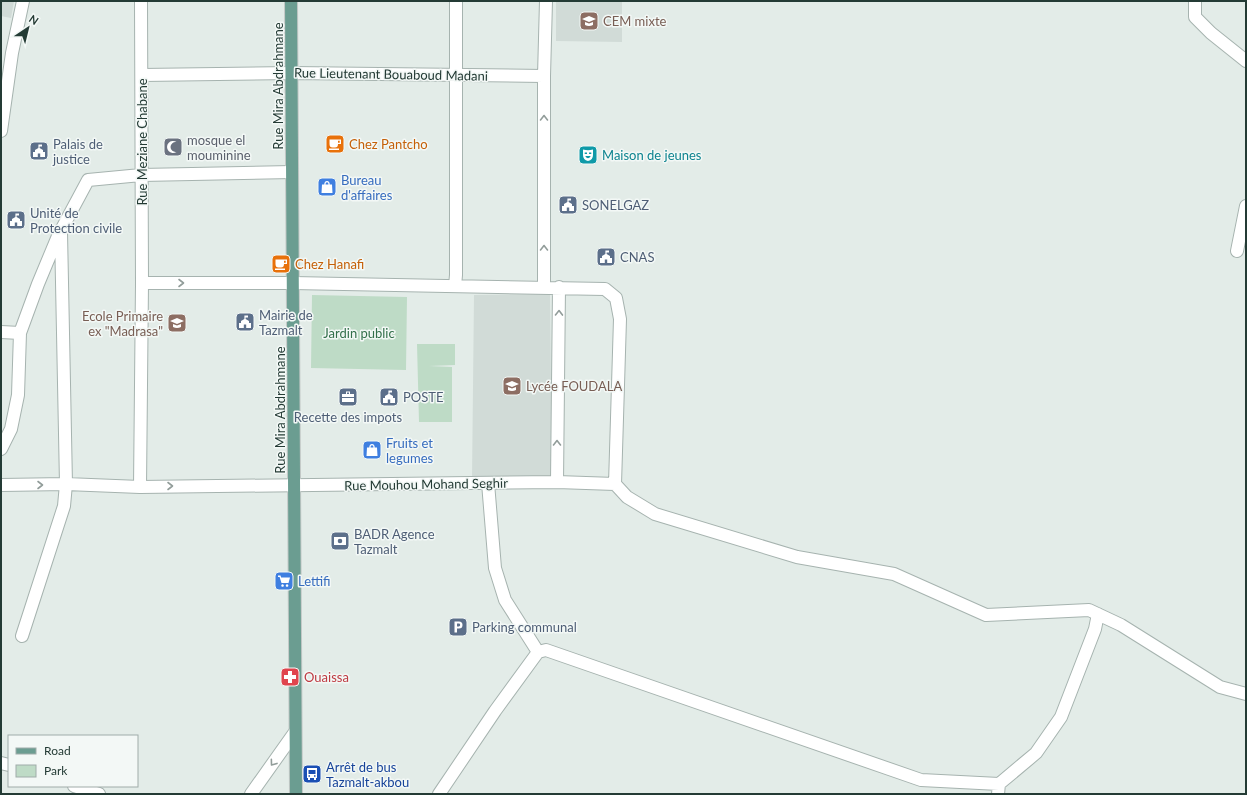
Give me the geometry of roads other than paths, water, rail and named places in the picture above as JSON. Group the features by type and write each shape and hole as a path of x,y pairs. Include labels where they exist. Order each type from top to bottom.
{"main road":[{"name":"Rue Mira Abdrahmane","path":"291,1 296,794"}],"street":[{"path":"1,132 12,53 23,1"},
{"name":"Rue Meziane Chabane","path":"140,487 142,283 141,1"},
{"path":"455,286 456,1"},
{"path":"544,287 544,76 546,1"},
{"path":"1195,1 1196,17 1211,33 1246,61"},
{"name":"Rue Lieutenant Bouaboud Madani","path":"142,75 292,73 544,76"},
{"path":"1,449 11,428 18,395 20,333 38,284 61,229 88,180 141,175 292,172"},
{"path":"1237,251 1246,206"},
{"path":"22,636 64,506 66,484 61,229"},
{"path":"142,283 293,283 605,289 616,298 620,319 615,484 627,497 655,514 797,557 894,574 986,615 1089,610 1121,625 1220,687 1246,694"},
{"path":"557,482 559,287"},
{"path":"1,332 20,333"},
{"name":"Rue Mouhou Mohand Seghir","path":"1,485 66,484 140,487 557,482 615,484"},
{"path":"488,483 495,568 505,600 538,652"},
{"path":"439,794 495,711 538,652 546,650 921,780 999,789 1036,753 1061,717 1095,629 1098,614"},
{"path":"251,794 295,732"},
{"path":"77,787 99,794"}],"place":[{"name":"CEM mixte","path":"589,21"},
{"name":"Chez Pantcho","path":"335,144"},
{"name":"mosque el mouminine","path":"173,147"},
{"name":"Palais de justice","path":"39,151"},
{"name":"Maison de jeunes","path":"588,155"},
{"name":"Bureau d'affaires","path":"327,187"},
{"name":"SONELGAZ","path":"568,205"},
{"name":"Unité de Protection civile","path":"16,220"},
{"name":"CNAS","path":"606,257"},
{"name":"Chez Hanafi","path":"281,264"},
{"name":"Mairie de Tazmalt","path":"245,322"},
{"name":"Ecole Primaire ex \"Madrasa\"","path":"177,323"},
{"name":"Lycée FOUDALA","path":"512,386"},
{"name":"Recette des impots","path":"348,397"},
{"name":"POSTE","path":"389,397"},
{"name":"Fruits et legumes","path":"372,450"},
{"name":"BADR Agence Tazmalt","path":"340,541"},
{"name":"Lettifi","path":"284,581"},
{"name":"Parking communal","path":"458,627"},
{"name":"Ouaissa","path":"290,677"},
{"name":"Arrêt de bus Tazmalt-akbou","path":"312,774"}],"park label":[{"name":"Jardin public","path":"359,333"}]}
